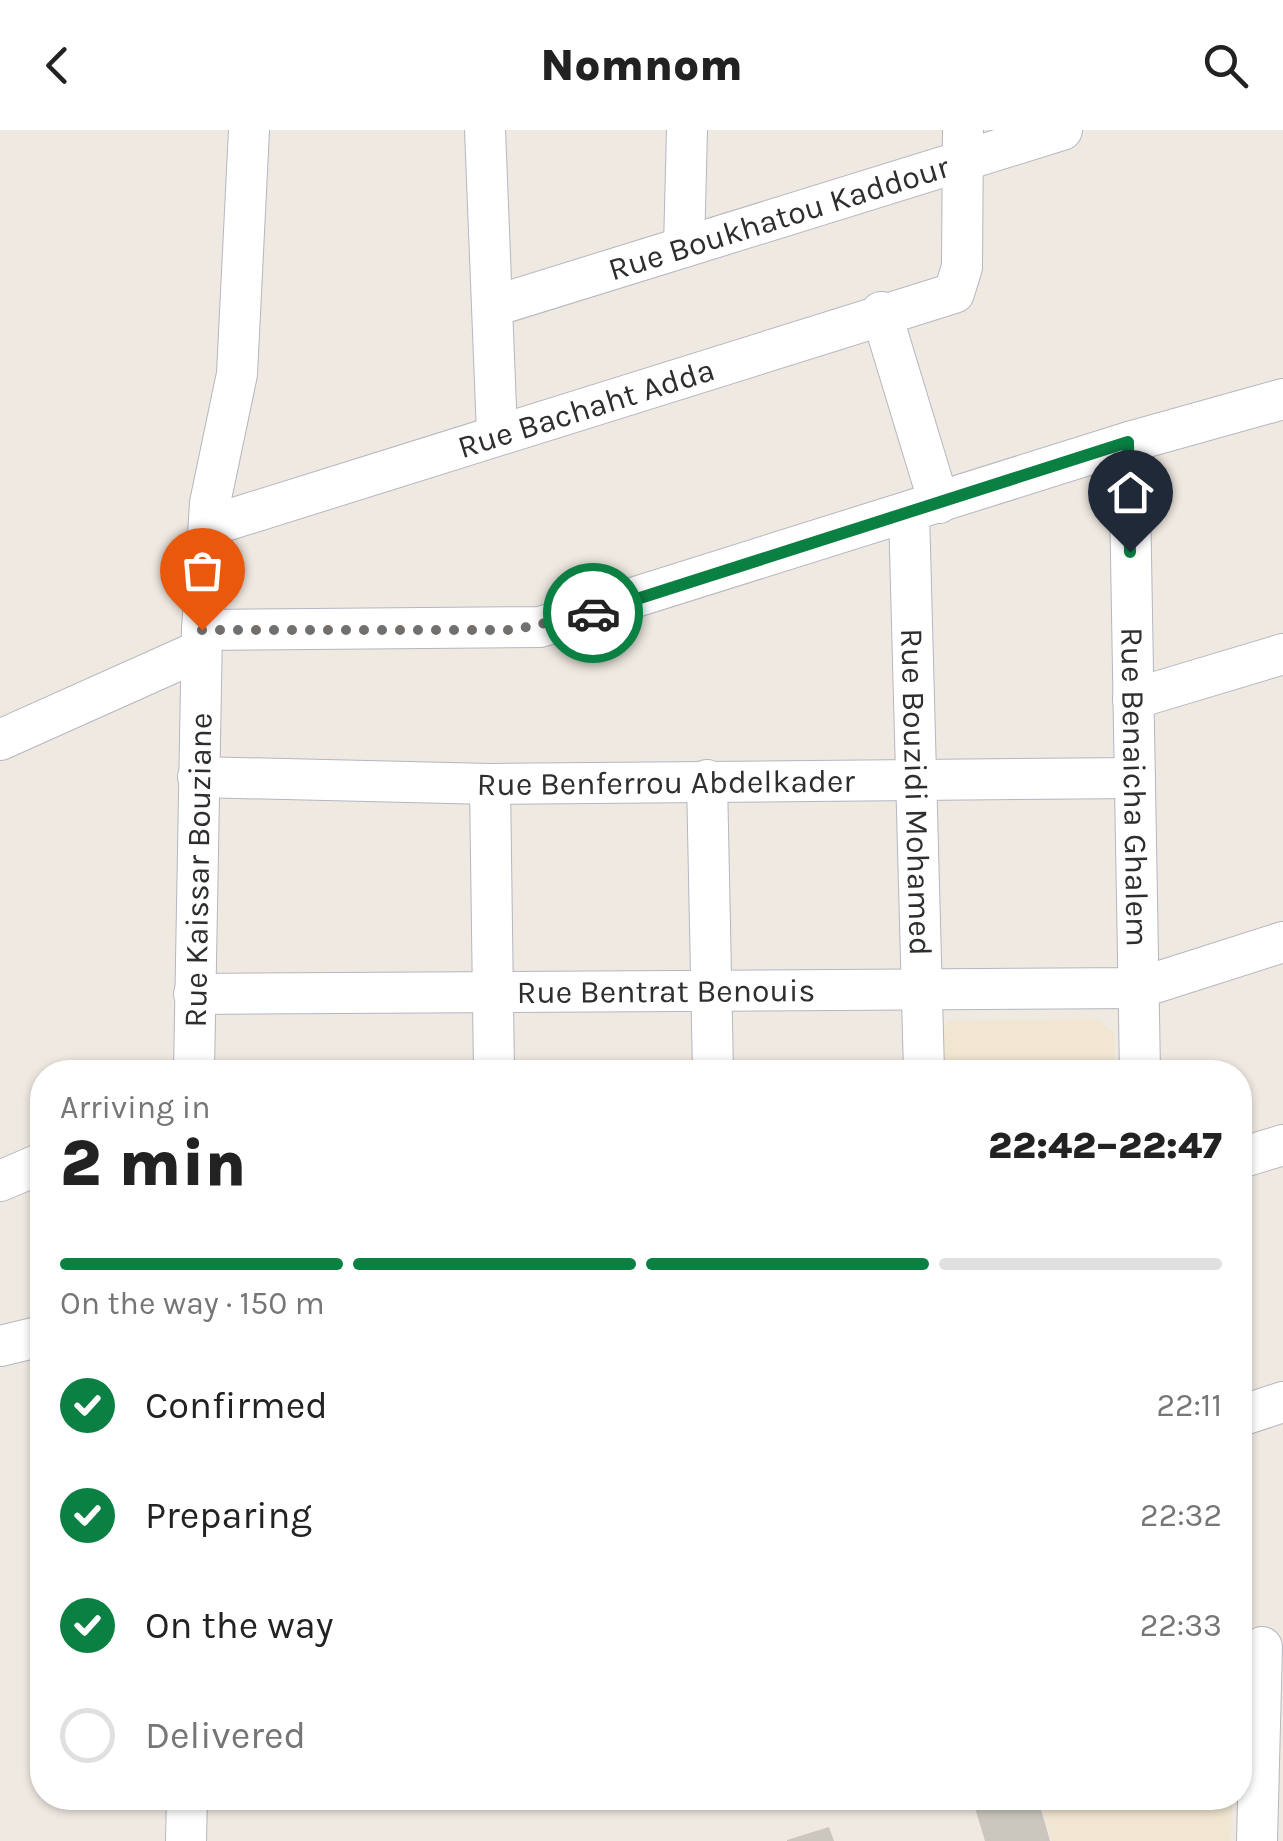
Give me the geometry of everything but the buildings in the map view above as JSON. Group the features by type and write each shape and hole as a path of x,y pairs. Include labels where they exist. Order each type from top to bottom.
{"street":[{"name":"Rue Kaissar Bouziane","path":"194,1060 202,640 209,526 237,374 249,130"},
{"path":"485,130 497,433"},
{"path":"684,247 687,130"},
{"name":"Rue Boukhatou Kaddour","path":"494,306 684,247 963,146 1062,130"},
{"name":"Rue Bachaht Adda","path":"209,526 881,312 945,297 958,286 963,146"},
{"name":"Rue Bouzidi Mohamed","path":"881,312 924,507 916,780 924,1060"},
{"path":"0,740 202,640 540,628 1128,442 1283,399"},
{"name":"Rue Benaicha Ghalem","path":"1128,442 1140,1060"},
{"path":"1133,698 1283,654"},
{"name":"Rue Benferrou Abdelkader","path":"198,777 490,784 1135,778"},
{"path":"707,780 713,1060"},
{"path":"490,784 494,1060"},
{"name":"Rue Bentrat Benouis","path":"194,994 1139,988 1283,942"},
{"path":"1252,1154 1283,1145"},
{"path":"0,1181 30,1168"},
{"path":"0,1346 30,1339"},
{"path":"1252,1412 1283,1402"},
{"path":"1257,1841 1262,1647"},
{"path":"186,1841 187,1810"}],"shaded area":[{"path":"1098,1019 1114,1033 1115,1060 940,1060 940,1034 948,1021"},
{"path":"1043,1810 1232,1810 1231,1841 1052,1841"}],"way so far":[{"path":"202,630 513,630 540,628 593,613"}],"route":[{"path":"593,613 1128,442 1130,552"}]}
